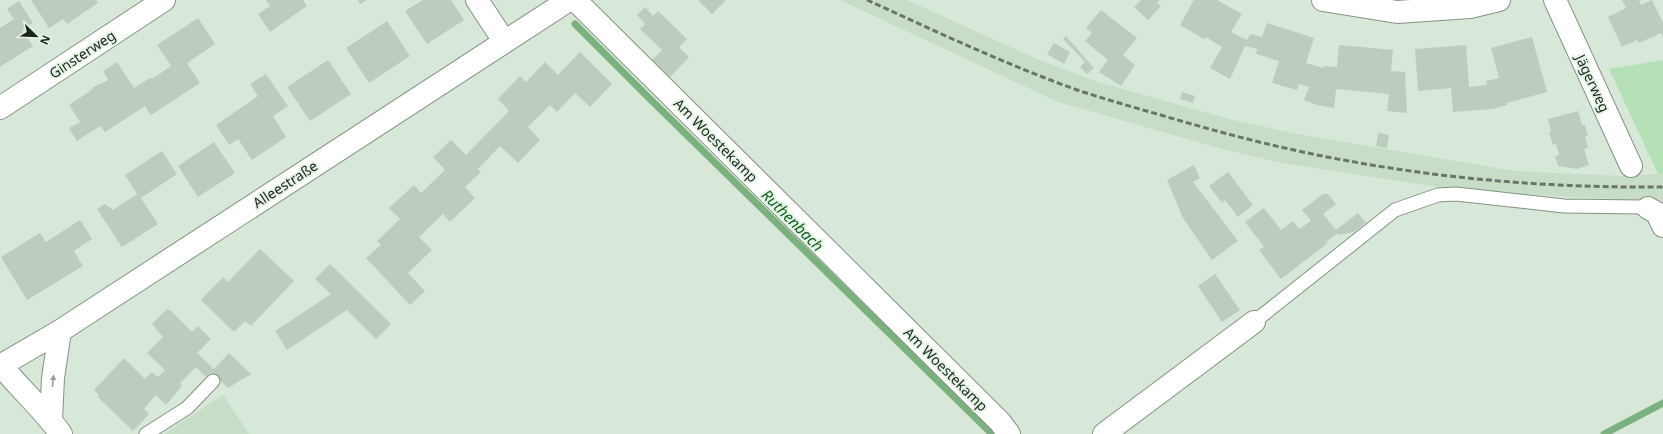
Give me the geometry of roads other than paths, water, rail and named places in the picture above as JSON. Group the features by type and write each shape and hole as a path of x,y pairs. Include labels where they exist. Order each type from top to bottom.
{"street":[{"name":"Ginsterweg","path":"0,108 164,0"},
{"path":"477,0 504,41"},
{"name":"Alleestraße","path":"0,365 60,330 568,0"},
{"name":"Am Woestekamp","path":"575,0 994,417 1009,434"},
{"path":"1323,0 1397,12 1470,7 1499,0"},
{"name":"Jägerweg","path":"1555,0 1631,166"},
{"path":"1648,208 1657,213 1663,226"},
{"path":"1104,434 1254,322"},
{"path":"56,427 53,378 60,330"},
{"path":"0,365 56,427"}],"lane":[{"path":"1254,322 1395,210 1438,195 1456,194 1564,206 1648,208"},
{"path":"146,434 187,408 213,381"}],"waterway":[{"name":"Ruthenbach","path":"575,24 992,434"},
{"path":"1604,434 1663,403"}],"railway":[{"path":"867,0 999,59 1080,91 1210,129 1279,147 1388,168 1466,178 1505,182 1584,186 1663,187"}]}
